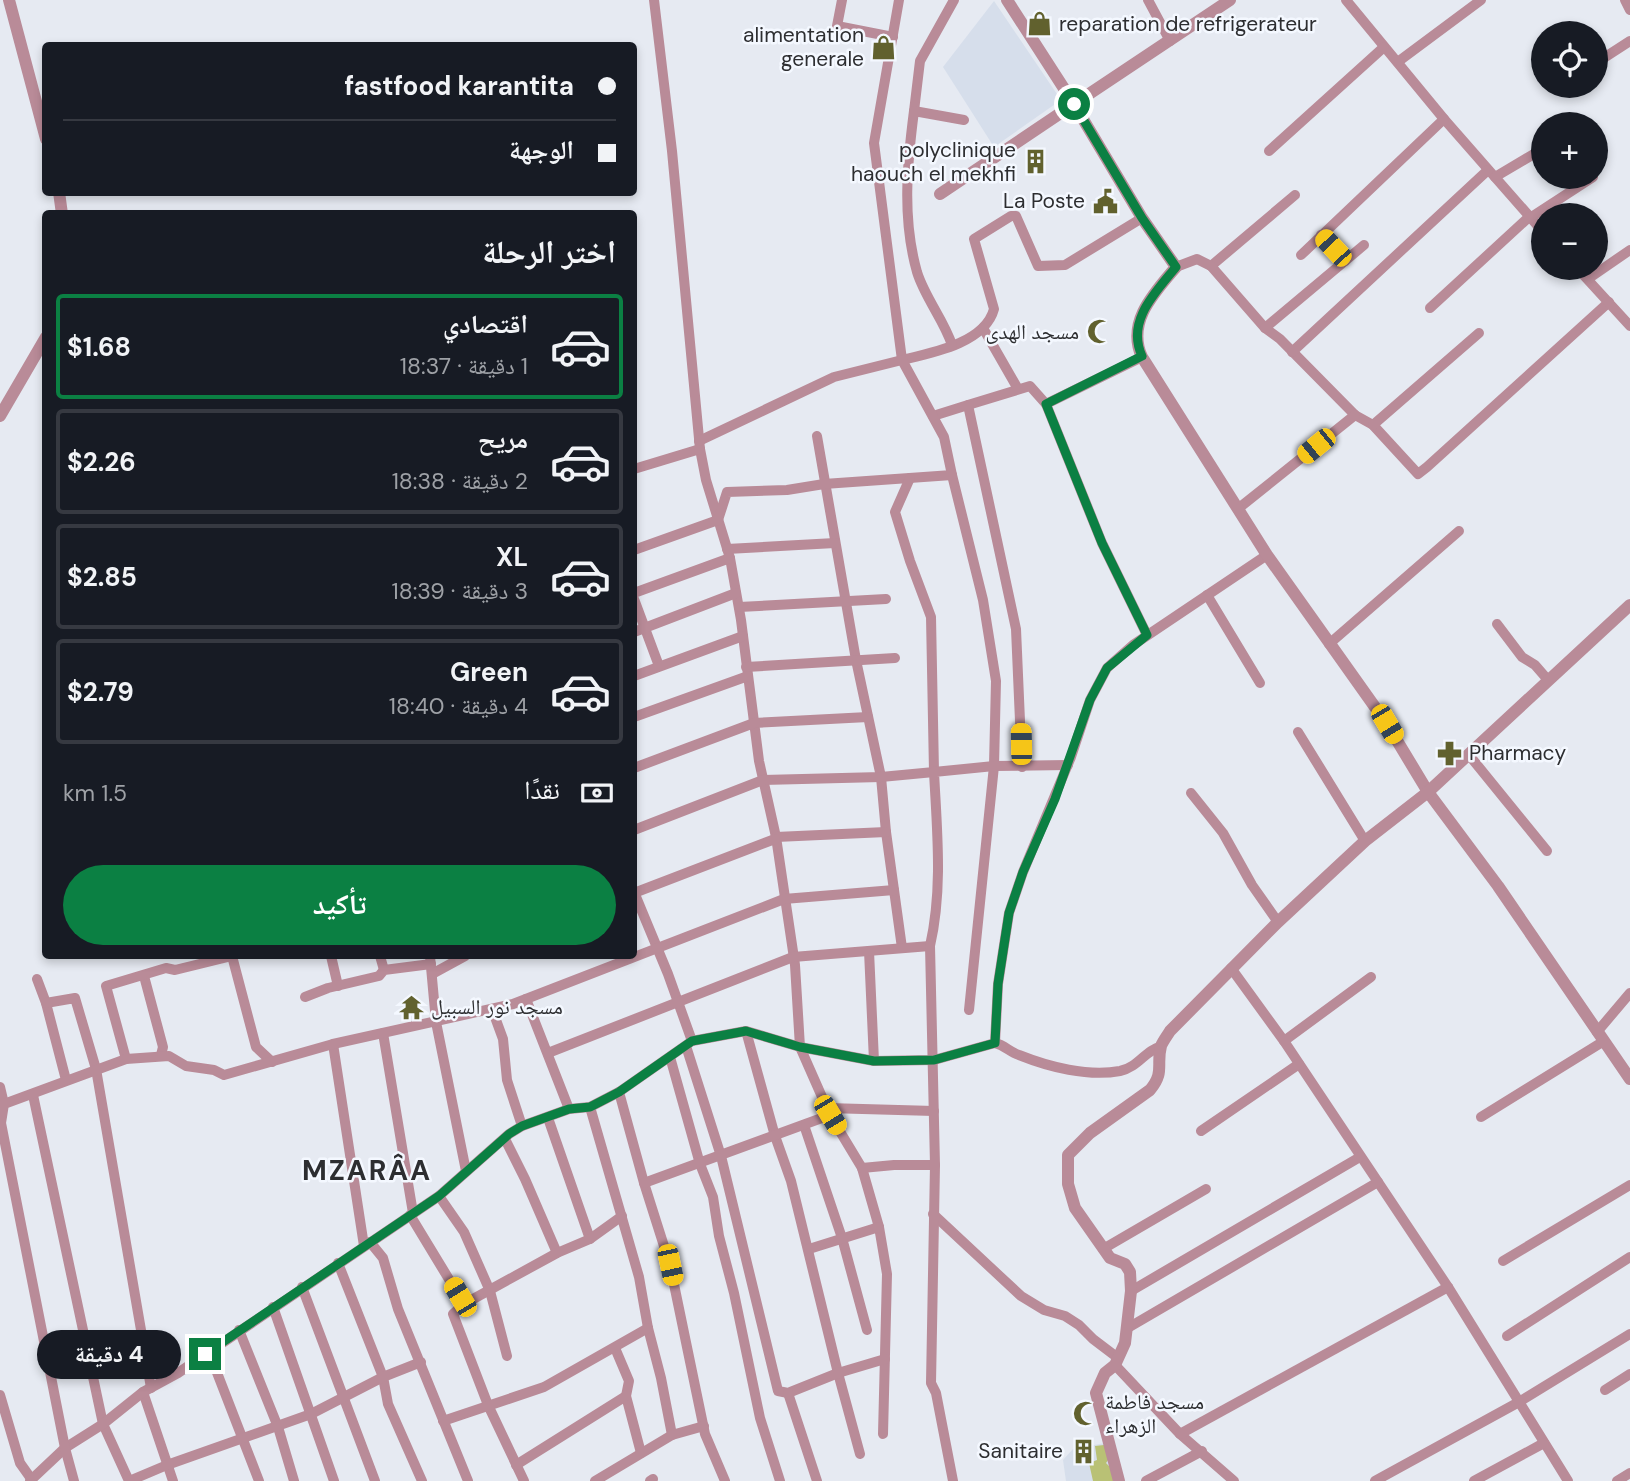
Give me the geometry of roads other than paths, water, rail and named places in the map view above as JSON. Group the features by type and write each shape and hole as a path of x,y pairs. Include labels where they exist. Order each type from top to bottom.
{"street":[{"path":"9,0 42,124"},
{"path":"654,0 672,151 699,445 736,593 754,723 793,957 800,1047 828,1112 862,1168 879,1227 887,1274 883,1434"},
{"path":"842,0 837,26 892,37"},
{"path":"899,0 874,143 902,360 944,437 984,600 996,681 994,766 969,1010"},
{"path":"952,345 918,274 909,235 906,197 920,61 954,0"},
{"path":"1007,0 1074,104 1142,218 1176,267"},
{"path":"1148,0 1170,41"},
{"path":"940,194 1230,0"},
{"path":"1346,0 1529,217"},
{"path":"1399,61 1481,0"},
{"path":"1625,0 1630,10"},
{"path":"1608,55 1630,41"},
{"path":"1269,151 1384,47"},
{"path":"914,111 964,120"},
{"path":"1301,255 1444,119"},
{"path":"1292,352 1491,173 1531,154"},
{"path":"1430,308 1529,217 1574,189"},
{"path":"1211,266 1295,195"},
{"path":"637,467 699,445 834,377 947,350 983,328 993,309 974,239 1013,215 1038,265 1060,267 1142,218"},
{"path":"1321,235 1345,261"},
{"path":"1265,328 1364,245"},
{"path":"1608,265 1630,250"},
{"path":"1609,302 1418,474 1373,425 1355,415 1280,339 1265,328 1211,266 1197,259 1176,267 1152,296 1138,324 1136,344 1267,555 1387,724 1429,792 1630,1079"},
{"path":"1589,280 1630,326"},
{"path":"983,328 1018,389"},
{"path":"1373,425 1479,333"},
{"path":"0,416 42,344"},
{"path":"1046,404 1142,356"},
{"path":"933,416 1032,387 1046,404 1102,543 1147,635"},
{"path":"968,404 1016,629 1021,767"},
{"path":"1239,508 1355,415"},
{"path":"817,436 856,660 881,777 902,948"},
{"path":"718,520 727,492 788,490 824,484 952,475"},
{"path":"910,478 895,512 931,617 939,862 936,921 930,946 935,1165 931,1383 936,1393 953,1481"},
{"path":"637,549 718,520"},
{"path":"1329,644 1459,531"},
{"path":"637,592 728,553 835,543"},
{"path":"995,1043 998,984 1009,913 1023,872 1068,765 1090,700 1107,668 1147,635 1267,555"},
{"path":"637,631 736,593"},
{"path":"1207,595 1260,682"},
{"path":"738,607 886,599"},
{"path":"1119,1481 1096,1394 1105,1373 1116,1361 1125,1343 1130,1272 1125,1264 1110,1258 1075,1208 1068,1184 1068,1155 1090,1133 1150,1090 1158,1081 1161,1047 1170,1031 1278,922 1365,841 1429,792 1630,606"},
{"path":"637,607 659,666"},
{"path":"1497,624 1522,657 1535,665 1548,680"},
{"path":"637,675 743,636"},
{"path":"637,716 747,672 895,657"},
{"path":"637,767 754,723 869,717"},
{"path":"1298,732 1365,841"},
{"path":"1469,755 1547,851"},
{"path":"637,829 763,780 881,777 994,766 1068,765"},
{"path":"1191,793 1223,833 1252,885 1278,922"},
{"path":"637,892 775,838 886,832"},
{"path":"637,955 784,899 894,890"},
{"path":"637,900 679,1002 721,1156 778,1391 788,1393 838,1373 885,1359"},
{"path":"548,1053 793,957 930,946"},
{"path":"869,951 874,1061"},
{"path":"126,1059 106,986 166,968 174,970 220,959"},
{"path":"233,959 256,1047 272,1062"},
{"path":"332,959 338,986"},
{"path":"381,959 384,970"},
{"path":"305,997 379,976 384,970 452,959"},
{"path":"4,1104 126,1059 169,1056 186,1066 214,1070 224,1075 333,1044 492,1009 526,999 628,959"},
{"path":"431,964 436,1022 466,1171"},
{"path":"1231,968 1299,1063 1448,1287 1568,1481"},
{"path":"144,976 163,1047 161,1055"},
{"path":"1284,1041 1371,977"},
{"path":"37,979 66,1080"},
{"path":"1481,1117 1601,1036 1630,993"},
{"path":"46,1003 75,998 96,1069 147,1390 173,1481"},
{"path":"526,999 569,1109"},
{"path":"492,1009 503,1039 507,1080 522,1126"},
{"path":"0,1395 20,1464 31,1480 65,1448 103,1424 147,1390 209,1352 439,1196 522,1126 569,1109 590,1107 619,1092 689,1044 746,1031 800,1047 874,1061 934,1060 995,1043 1046,1065 1116,1072 1133,1068 1154,1048 1161,1047"},
{"path":"746,1031 775,1136 791,1181 860,1454"},
{"path":"383,1033 412,1214 462,1301"},
{"path":"333,1044 367,1244 383,1258 398,1309 468,1481"},
{"path":"670,1057 700,1164 713,1196 719,1236 734,1293 760,1418 780,1481"},
{"path":"1201,1131 1299,1063"},
{"path":"0,1087 4,1104 1,1123 65,1448 74,1481"},
{"path":"619,1092 670,1265 704,1426 725,1481"},
{"path":"33,1095 103,1424 129,1481 312,1414 383,1377 421,1362"},
{"path":"590,1107 639,1277 672,1435"},
{"path":"644,1183 804,1125 828,1112 934,1111"},
{"path":"548,1118 590,1239"},
{"path":"804,1125 842,1238 867,1330"},
{"path":"505,1139 557,1253"},
{"path":"1130,1291 1360,1157"},
{"path":"862,1168 894,1164 935,1165"},
{"path":"1126,1329 1378,1182"},
{"path":"1503,1261 1630,1185"},
{"path":"1103,1249 1206,1189"},
{"path":"439,1196 464,1232 490,1291 507,1356"},
{"path":"933,1214 1021,1296 1044,1310 1065,1316 1080,1325 1116,1361 1180,1434 1234,1481"},
{"path":"524,1481 488,1405 453,1314 462,1301 490,1291 557,1253 590,1239 622,1216"},
{"path":"809,1249 879,1227"},
{"path":"1507,1336 1630,1257"},
{"path":"338,1263 383,1377 388,1404 422,1481"},
{"path":"302,1287 376,1481"},
{"path":"1180,1434 1448,1287"},
{"path":"273,1307 334,1481"},
{"path":"443,1421 544,1387 648,1328"},
{"path":"239,1330 278,1427 294,1481"},
{"path":"1375,1481 1519,1402 1630,1334"},
{"path":"615,1348 629,1381 626,1396 641,1453"},
{"path":"209,1352 259,1481"},
{"path":"1605,1390 1630,1374"},
{"path":"788,1393 817,1481"},
{"path":"516,1465 626,1396"},
{"path":"595,1481 672,1435 704,1426"},
{"path":"1474,1481 1544,1443"},
{"path":"1146,1481 1202,1451"},
{"path":"1616,1481 1630,1473"}],"place":[{"name":"reparation de refrigerateur","path":"1039,24"},
{"name":"alimentation generale","path":"884,47"},
{"name":"polyclinique haouch el mekhfi","path":"1036,162"},
{"name":"La Poste","path":"1105,201"},
{"name":"مسجد الهدى","path":"1099,332"},
{"name":"Pharmacy","path":"1449,753"},
{"name":"مسجد نور السبيل","path":"411,1007"},
{"name":"مسجد فاطمة الزهراء","path":"1085,1414"},
{"name":"Sanitaire","path":"1083,1451"}],"district":[{"name":"MZARÂA","path":"367,1170"}]}
